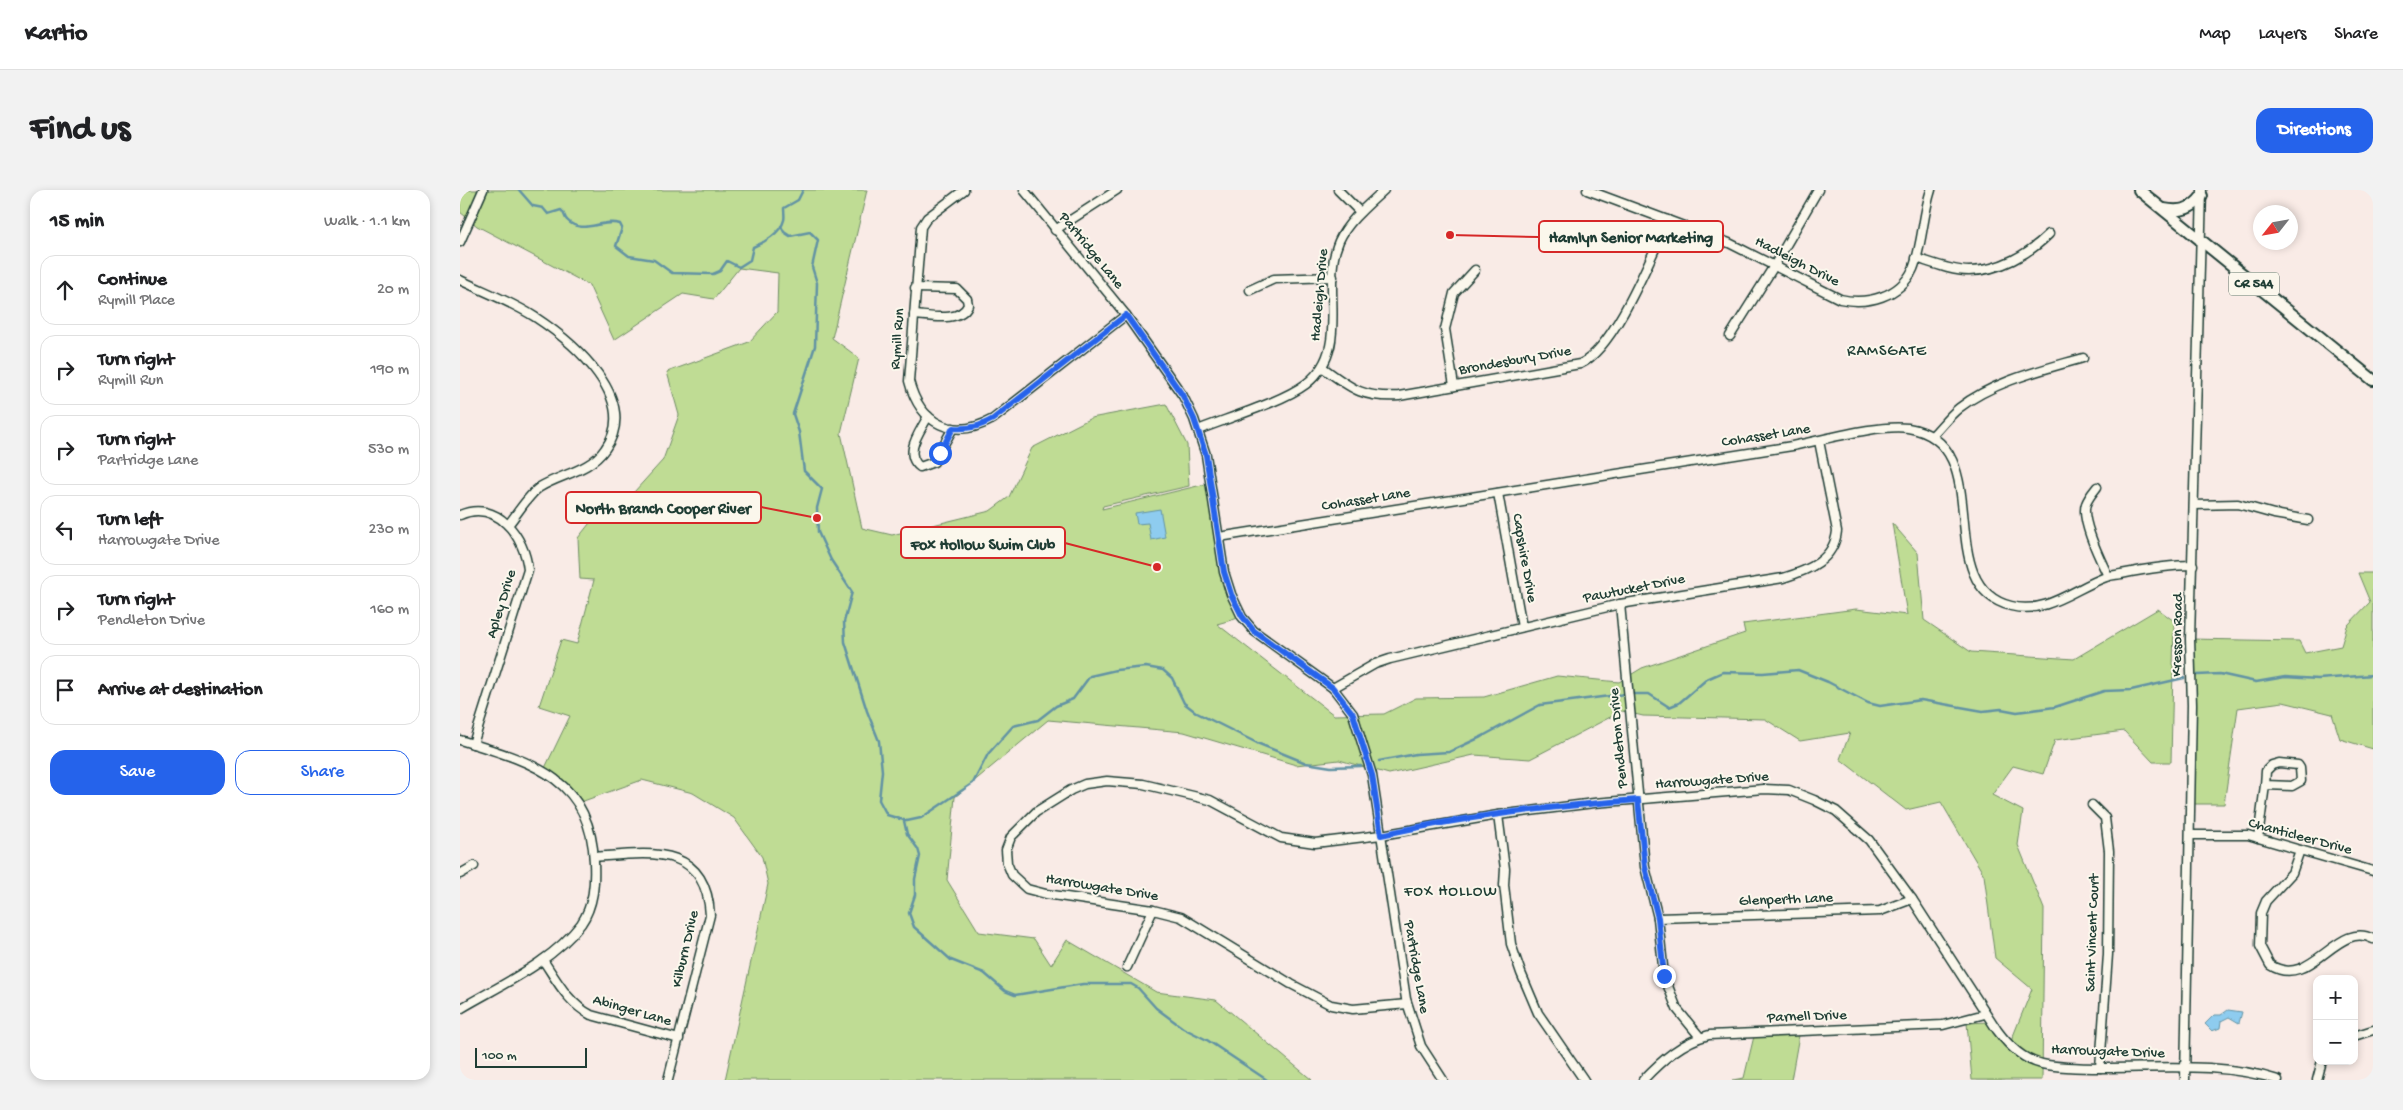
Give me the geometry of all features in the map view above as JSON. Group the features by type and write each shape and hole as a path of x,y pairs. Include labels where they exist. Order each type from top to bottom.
{"main road":[{"name":"CR 544","path":"2139,190 2373,380"},
{"path":"2163,209 2182,211 2197,203 2202,193"}],"street":[{"path":"460,242 483,190"},
{"name":"Rymill Run","path":"964,190 927,218 921,227 915,288 909,380 912,395 928,416 943,428 967,429 981,426 993,419 1126,315"},
{"name":"Partridge Lane","path":"1024,190 1126,315 1183,396 1198,430 1206,455 1219,537 1231,594 1242,616 1254,631 1333,688 1353,714 1372,775 1407,1004 1421,1046 1443,1080"},
{"path":"1055,230 1117,190"},
{"path":"1338,190 1360,212"},
{"name":"Hadleigh Drive","path":"1198,430 1290,393 1305,384 1322,367 1326,360 1334,320 1332,277 1339,241 1360,212 1384,190"},
{"name":"Hadleigh Drive","path":"1587,190 1729,243 1840,299 1867,301 1888,294 1899,286 1912,270 1925,208 1931,190"},
{"path":"1730,336 1774,266 1818,190"},
{"name":"Kresson Road","path":"2186,1080 2190,835 2190,640 2202,193"},
{"name":"Brondesbury Drive","path":"1322,367 1353,389 1367,395 1399,396 1552,370 1588,360 1604,344 1634,293 1668,220"},
{"path":"1916,258 1969,271 1988,268 2025,254 2049,234"},
{"path":"1454,386 1445,329 1454,293 1475,270"},
{"path":"1250,290 1274,278 1332,277"},
{"path":"460,280 519,308 565,339 594,368 606,387 614,406 616,421 614,432 605,450 582,468 536,491 508,525"},
{"path":"914,315 954,316 962,314 968,304 967,299 957,289 915,288"},
{"path":"2083,358 2036,372 1986,392 1957,409 1932,436 1944,446 1956,469 1968,557 1977,579 1990,596 2000,603 2013,607 2038,607 2057,601 2108,576 2166,566 2193,565"},
{"path":"928,416 912,448 912,456 920,467 934,462 953,428"},
{"name":"Cohasset Lane","path":"1219,537 1819,441 1884,428 1907,428 1932,436"},
{"name":"Pawtucket Drive","path":"1333,688 1375,664 1620,604 1783,578 1799,573 1819,562 1832,550 1837,531 1819,441"},
{"path":"2097,487 2089,498 2084,511 2095,546 2108,576"},
{"name":"Capshire Drive","path":"1498,493 1522,628"},
{"path":"2194,505 2238,504 2274,514 2308,520"},
{"name":"Apley Drive","path":"460,515 474,512 500,518 520,540 527,553 528,570 473,744"},
{"name":"Pendleton Drive","path":"1620,604 1645,867 1658,918 1664,976 1677,1009 1700,1037"},
{"path":"460,740 544,770 561,783 578,802 589,830 594,857 595,880 591,905 581,923 543,960 460,1009"},
{"path":"2258,838 2266,771 2272,764 2298,765 2300,768 2301,781 2292,786 2265,785"},
{"name":"Harrowgate Drive","path":"1407,1004 1353,1009 1332,1005 1291,984 1181,918 1154,910 1046,894 1027,888 1016,879 1007,863 1006,850 1011,837 1036,812 1053,800 1085,784 1107,781 1144,784 1210,800 1281,838 1315,842 1381,835 1498,815 1594,803 1764,789 1789,790 1836,811 1869,840 1912,899 1985,1014 2011,1048 2041,1064 2100,1068 2186,1068"},
{"name":"Saint Vincent Court","path":"2092,805 2105,818 2109,851 2108,954 2100,1068"},
{"path":"1498,815 1505,868 1504,885 1514,952 1538,1013 1584,1080"},
{"name":"Chanticleer Drive","path":"2190,835 2233,834 2258,838 2373,871"},
{"path":"2300,850 2292,873 2266,900 2261,913 2260,946 2270,965 2284,970 2294,970 2315,961 2349,938 2359,935 2373,939"},
{"name":"Kilburn Drive","path":"594,857 650,853 671,857 693,869 709,895 710,916 668,1080"},
{"path":"460,874 474,866"},
{"name":"Glenperth Lane","path":"1658,918 1880,911 1912,899"},
{"path":"1127,967 1154,910"},
{"name":"Abinger Lane","path":"543,960 569,1000 579,1009 591,1015 679,1038"},
{"name":"Parnell Drive","path":"1643,1080 1667,1055 1700,1037 1727,1033 1944,1025 1985,1014"},
{"path":"2358,1035 2373,1030"},
{"path":"2316,1080 2321,1065"},
{"path":"2186,1068 2230,1068 2254,1072 2278,1080"}],"green space":[{"path":"460,190 867,190 832,338 859,358 841,433 862,528 892,535 990,511 1009,497 1032,448 1091,418 1166,404 1187,445 1189,486 1103,506 1102,509 1210,483 1224,572 1242,617 1217,624 1334,715 1384,714 1416,698 1484,697 1557,676 1619,682 1642,668 1745,633 1743,624 1856,609 1907,615 1892,523 1918,553 1924,620 1971,652 2074,659 2158,609 2174,621 2171,762 2153,762 2124,731 2055,740 2043,774 2013,766 1992,795 2023,811 2018,845 2044,909 2042,1080 1972,1080 1967,1023 1990,1022 2009,1046 2032,989 1995,958 1984,875 1941,802 1906,810 1840,759 1850,733 1800,741 1765,719 1643,716 1622,711 1530,759 1474,755 1389,774 1339,760 1296,765 1184,732 1048,720 955,797 947,880 979,932 1034,939 1051,965 1067,940 1156,992 1216,1000 1312,1080 725,1080 768,884 762,857 734,818 693,793 642,780 578,803 544,770 570,716 539,706 561,640 577,644 594,580 580,579 578,538 597,514 634,492 663,460 679,415 667,372 749,342 777,312 778,273 739,268 714,299 683,294 614,340 589,285 477,226 460,212"},
{"path":"2358,573 2373,573 2373,749 2340,739 2332,714 2283,702 2238,708 2224,804 2190,804 2190,639 2299,641 2305,653 2341,646 2347,626 2370,602"},
{"path":"1800,1030 1791,1080 1732,1080 1744,1078 1755,1032"}],"water":[{"path":"1160,509 1165,537 1151,540 1148,523 1137,524 1135,513"},
{"path":"2228,1010 2242,1012 2239,1023 2229,1017 2221,1021 2220,1028 2212,1031 2205,1024 2214,1015 2221,1015"}],"waterway":[{"path":"519,190 533,206 543,208 548,214 561,210 565,218 573,225 586,227 607,223 620,224 622,228 616,246 629,256 654,260 672,273 713,274 720,271 727,261 739,267 750,260 753,247 776,233 784,219 784,208 798,200 803,190"},
{"path":"781,226 784,232 790,236 810,232 818,240 812,267 817,283 815,346 793,414 799,432 804,471 822,489 817,508 818,532 831,560 852,592 844,622 845,642 867,711 879,741 882,771 879,800 887,815 907,821 921,818 973,783 988,754 1013,726 1038,720 1056,706 1073,699 1090,676 1116,670 1146,667 1163,670 1172,678 1184,703 1197,713 1257,743 1306,763 1331,767 1361,766"},
{"path":"1633,694 1649,694 1669,707 1679,703 1707,679 1723,672 1763,673 1798,670 1828,682 1868,703 1880,706 1921,700 1983,711 2001,709 2017,712 2055,707 2104,691 2131,690 2184,678"},
{"path":"2197,675 2220,674 2256,682 2285,677 2318,679 2373,675"},
{"path":"1379,761 1416,754 1449,752 1540,705 1625,694"},
{"path":"904,821 907,834 918,849 920,856 915,879 915,895 909,913 914,927 951,960 984,973 1005,991 1015,995 1083,984 1131,984 1138,988 1156,1008 1183,1028 1207,1040 1267,1080"}],"place":[{"name":"Hamlyn Senior Marketing","path":"1450,235"},
{"name":"North Branch Cooper River","path":"817,518"},
{"name":"Fox Hollow Swim Club","path":"1157,567"}],"district":[{"name":"RAMSGATE","path":"1887,352"},
{"name":"FOX HOLLOW","path":"1451,892"}],"route":[{"path":"940,453 953,428 967,429 981,426 993,419 1126,315 1140,338 1183,396 1194,419 1206,455 1224,572 1231,594 1242,616 1254,631 1304,669 1333,688 1353,714 1366,750 1372,775 1381,835 1498,815 1594,803 1638,800 1645,867 1658,918 1664,976"}]}
